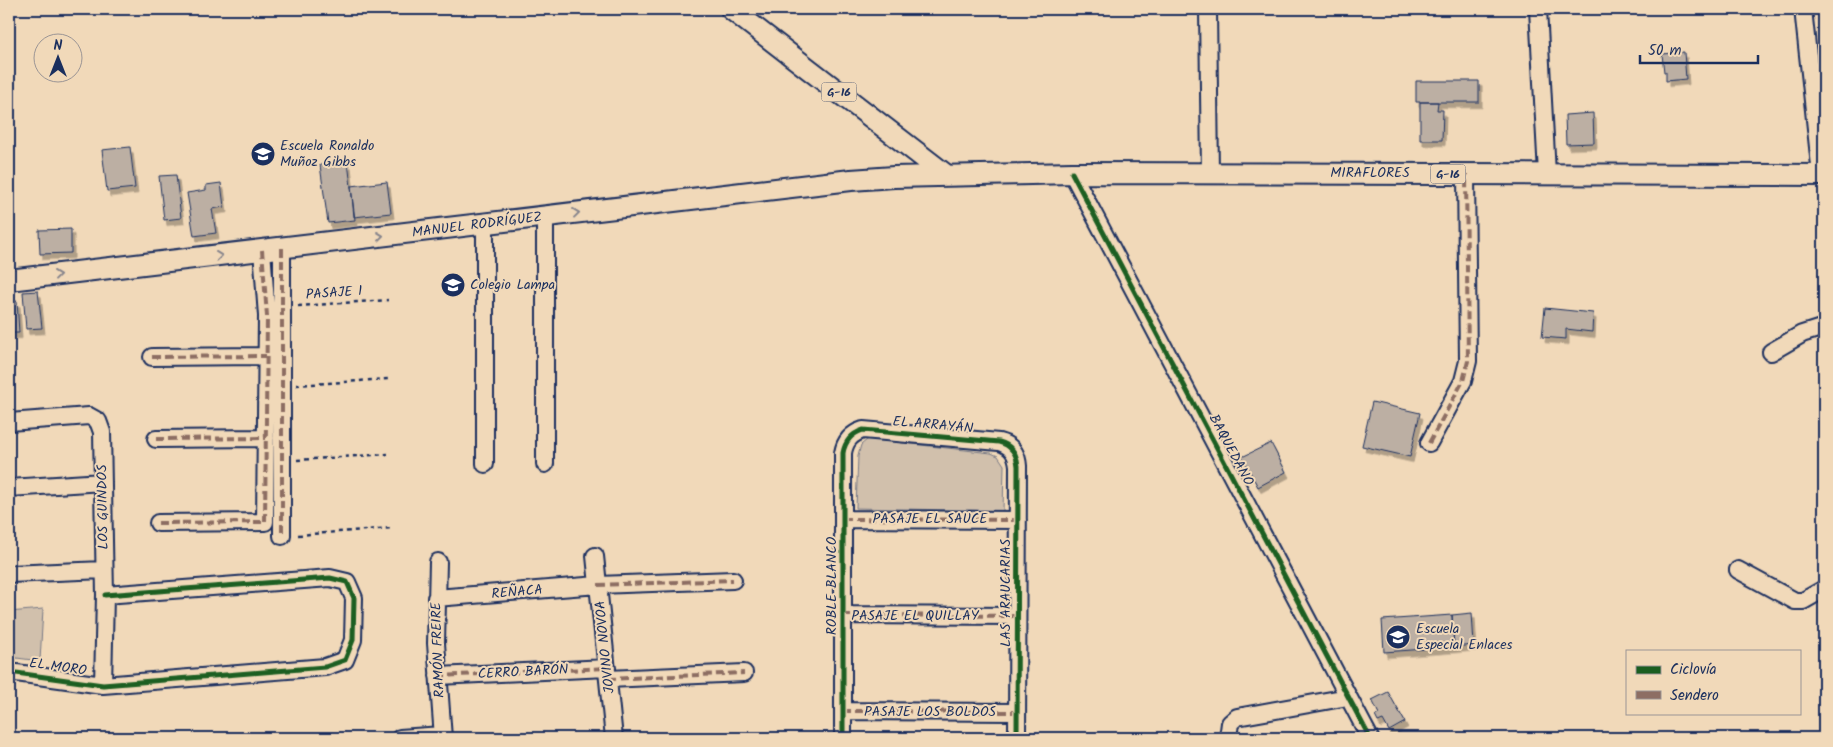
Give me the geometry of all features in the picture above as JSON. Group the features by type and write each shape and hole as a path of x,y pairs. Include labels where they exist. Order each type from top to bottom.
{"main road":[{"name":"G-16","path":"732,9 946,175"},
{"name":"MIRAFLORES","path":"946,175 1072,173 1822,175"},
{"name":"MANUEL RODRÍGUEZ","path":"9,280 852,180 946,175"}],"street":[{"path":"1208,9 1210,173"},
{"path":"1538,9 1547,174"},
{"path":"1803,9 1822,175"},
{"name":"BAQUEDANO","path":"1072,173 1370,738"},
{"path":"1429,443 1463,381 1468,361 1466,174"},
{"path":"545,217 545,464"},
{"path":"484,224 485,464"},
{"path":"282,248 282,536"},
{"path":"158,523 265,522 267,316 262,250"},
{"path":"1771,352 1802,334 1824,327"},
{"path":"152,356 266,356"},
{"name":"LOS GUINDOS","path":"9,422 89,416 98,421 102,432 105,595 103,685"},
{"name":"EL ARRAYÁN","path":"851,436 857,432 870,430 999,442 1012,449"},
{"name":"ROBLE BLANCO","path":"843,738 843,453 844,447 851,436"},
{"path":"156,439 266,438"},
{"name":"LAS ARAUCARIAS","path":"1012,449 1016,454 1018,466 1017,738"},
{"path":"9,488 103,482"},
{"name":"PASAJE EL SAUCE","path":"843,519 1018,520"},
{"name":"JOVINO NOVOA","path":"595,556 614,738"},
{"name":"RAMÓN FREIRE","path":"438,562 436,598 442,737"},
{"path":"9,574 104,570"},
{"path":"1738,570 1795,601 1803,600 1824,589"},
{"name":"EL MORO","path":"9,672 103,685 325,667 345,660 353,640 354,598 346,582 330,578 105,595"},
{"name":"REÑACA","path":"436,598 598,585 733,580"},
{"name":"PASAJE EL QUILLAY","path":"843,615 1017,616"},
{"name":"CERRO BARÓN","path":"438,676 744,673"},
{"path":"1228,738 1230,723 1237,717 1348,697"},
{"name":"PASAJE LOS BOLDOS","path":"843,711 1017,712"},
{"path":"400,738 442,737"}],"path":[{"path":"282,386 389,379"},
{"path":"282,460 388,454"},
{"path":"282,536 392,528"}],"shaded area":[{"path":"868,439 991,453 998,456 1004,465 1003,511 856,508 858,456 861,445"},
{"path":"43,609 40,661 9,657 9,612"}],"building":[{"path":"1684,52 1686,79 1666,81 1662,54"},
{"path":"1416,81 1479,81 1479,102 1416,102"},
{"path":"1420,102 1438,102 1437,110 1443,110 1442,140 1420,140"},
{"path":"1593,113 1594,143 1566,144 1565,115"},
{"path":"130,147 135,188 107,191 102,150"},
{"path":"348,162 355,220 328,223 320,165"},
{"path":"176,175 181,218 164,220 159,176"},
{"path":"387,182 391,213 354,217 351,186"},
{"path":"221,183 224,207 212,209 216,233 194,236 187,193 206,190 206,185"},
{"path":"71,229 71,253 40,254 39,230"},
{"path":"38,291 42,328 26,329 23,292"},
{"path":"17,301 19,333 9,333 9,302"},
{"path":"1545,308 1593,313 1592,332 1566,329 1566,339 1542,337"},
{"path":"1372,402 1420,413 1410,457 1362,446"},
{"path":"1271,443 1286,472 1258,487 1242,457"},
{"path":"1472,613 1474,645 1454,647 1452,615"},
{"path":"1452,615 1454,647 1384,652 1382,620"},
{"path":"1388,692 1405,722 1389,731 1383,720 1378,722 1375,716 1379,714 1372,700"}],"marked path":[{"path":"1429,443 1463,381 1468,361 1466,174"},
{"path":"282,248 282,536"},
{"path":"158,523 265,522 267,316 262,250"},
{"path":"152,357 266,356"},
{"path":"156,439 266,438"},
{"path":"843,519 1018,520"},
{"path":"598,585 733,580"},
{"path":"843,615 1017,616"},
{"path":"438,676 607,668"},
{"path":"608,679 744,673"},
{"path":"843,711 1017,712"}],"cycle path":[{"path":"1072,173 1370,738"},
{"path":"843,738 843,453 849,438 863,430 999,442 1010,447 1015,453 1018,466 1017,738"},
{"path":"9,672 103,685 325,667 345,660 353,640 354,598 347,582 330,578 105,595"}],"place":[{"name":"Escuela Ronaldo Muñoz Gibbs","path":"263,154"},
{"name":"Colegio Lampa","path":"453,285"},
{"name":"Escuela Especial Enlaces","path":"1398,637"}]}
